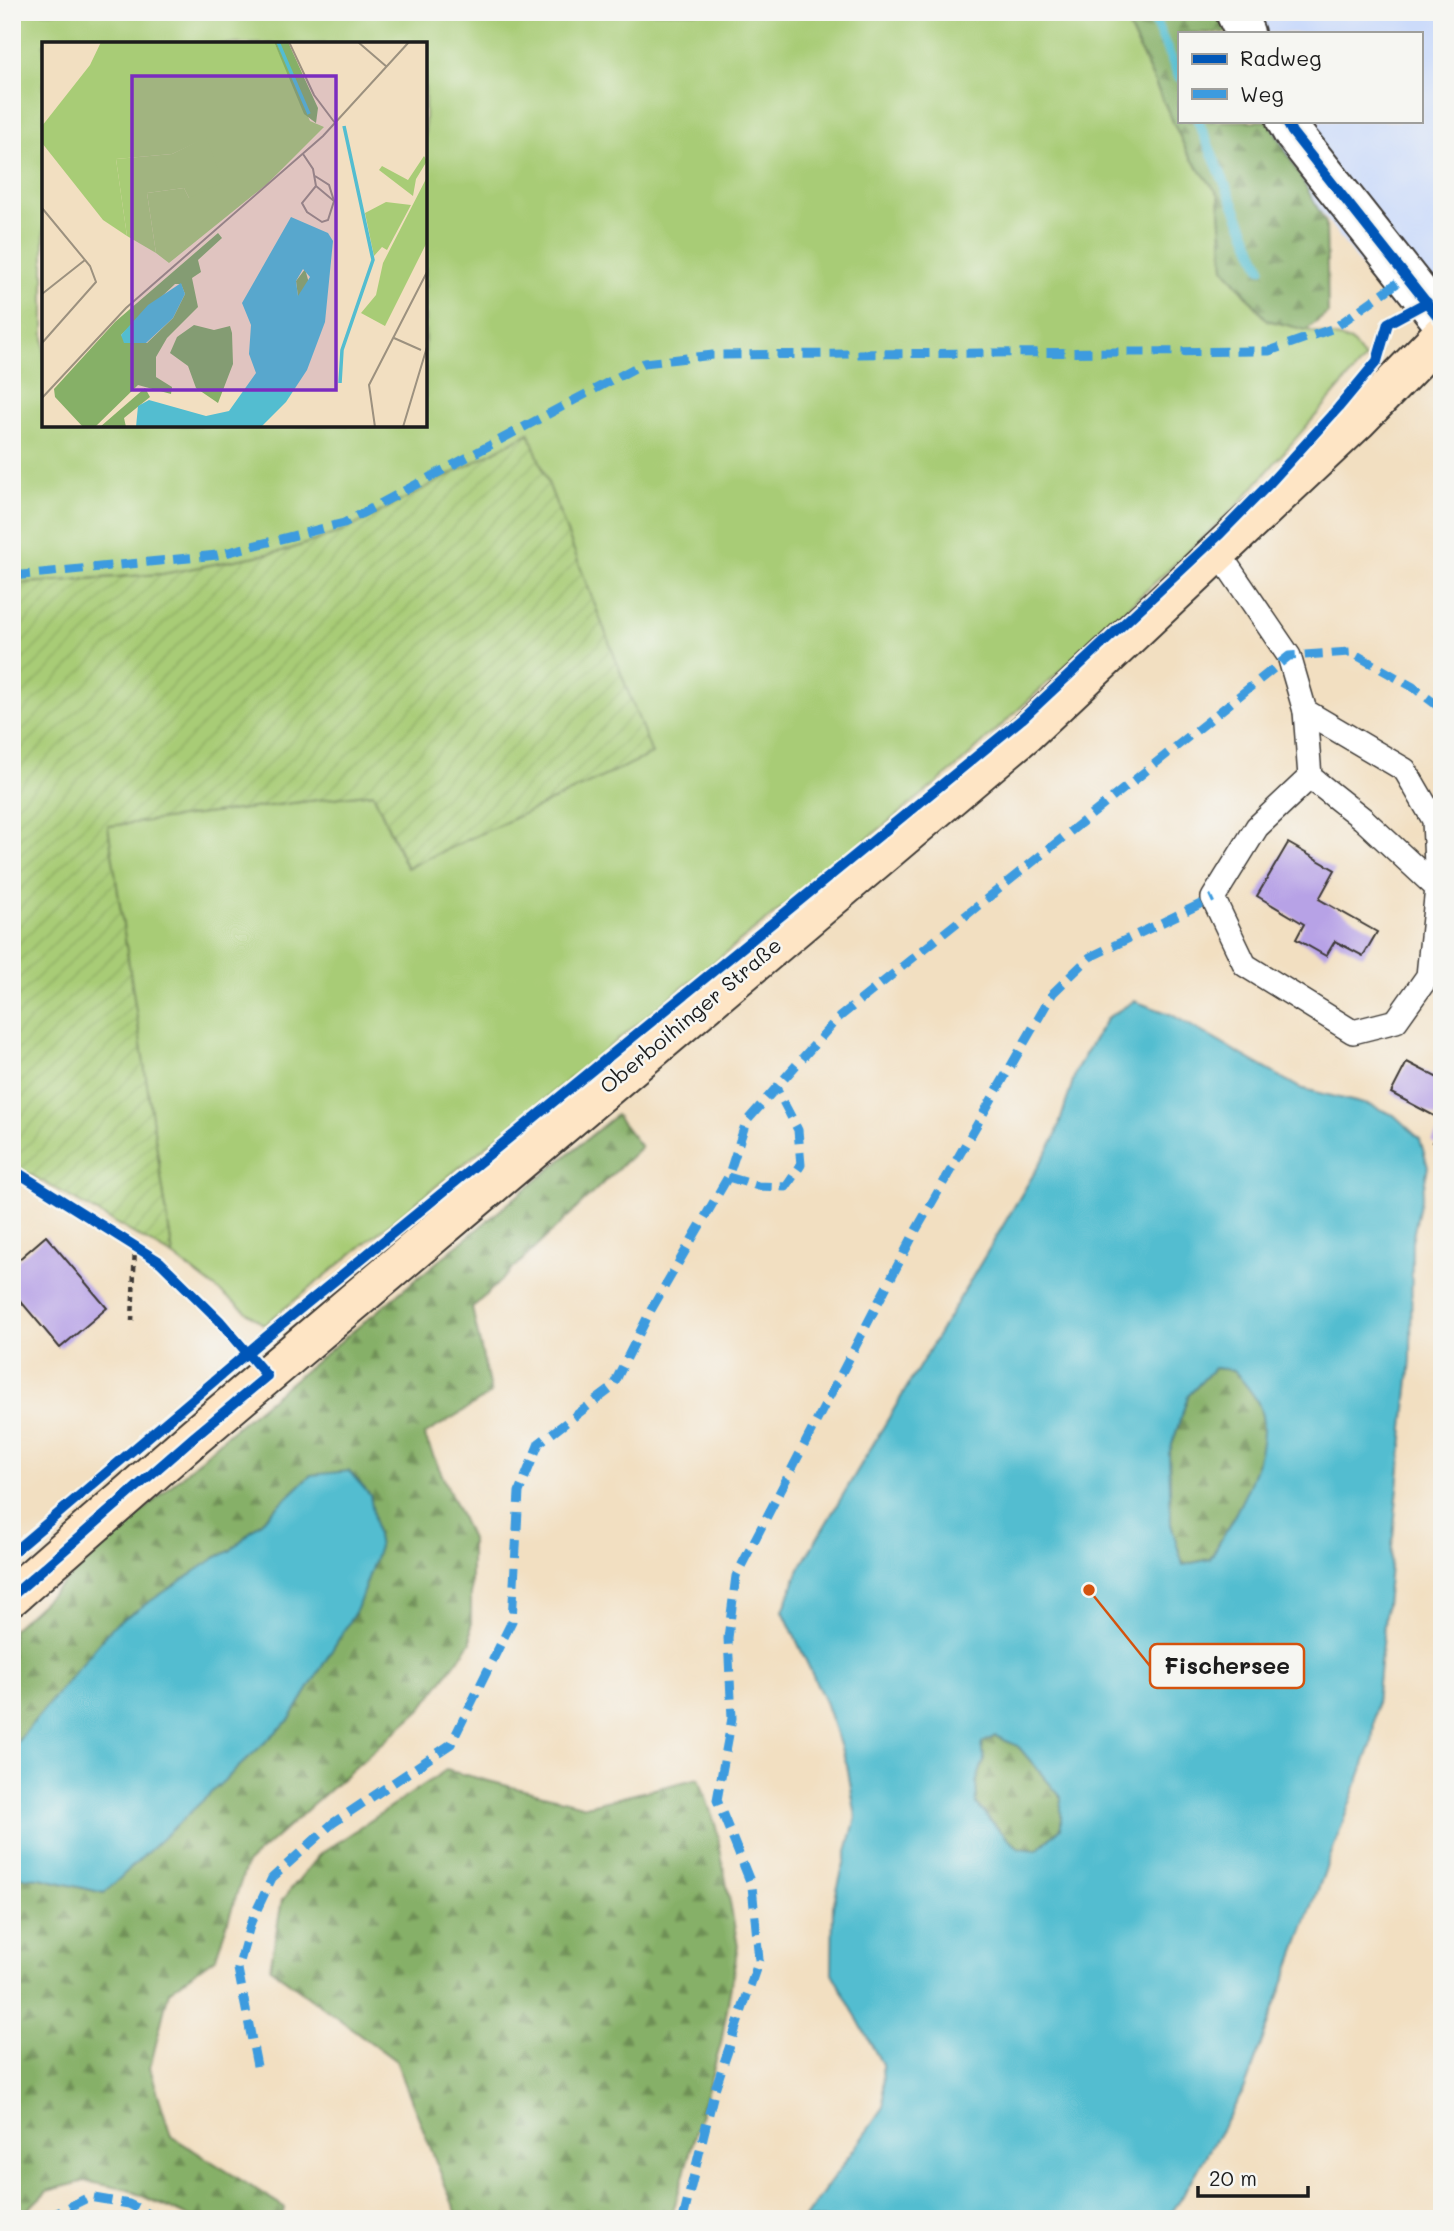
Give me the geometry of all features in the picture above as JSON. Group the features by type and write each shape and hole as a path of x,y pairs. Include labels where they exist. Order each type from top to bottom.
{"main road":[{"name":"Oberboihinger Straße","path":"12,1597 195,1436 1027,732 1357,422 1442,334"}],"street":[{"path":"1236,12 1245,32"},
{"path":"1287,122 1442,321"}],"lane":[{"path":"1218,552 1289,656 1305,710 1310,778 1363,820 1437,888"},
{"path":"1305,710 1405,769 1434,820 1437,888 1428,976 1396,1021 1353,1032 1245,965 1213,898 1257,827 1310,778"}],"path":[{"path":"132,1321 135,1246"}],"shaded area":[{"path":"1214,12 1442,12 1442,323 1388,304 1273,145 1262,122 1422,122 1422,32 1223,32"}],"green space":[{"path":"12,12 1122,12 1188,154 1219,195 1224,268 1267,320 1351,341 1365,359 1238,505 959,765 264,1325 173,1256 107,826 373,793 406,867 346,530 288,550 163,574 12,584"},
{"path":"1122,12 1222,12 1231,32 1178,32 1178,122 1270,122 1326,223 1328,313 1306,330 1267,320 1224,268 1219,195 1188,154"},
{"path":"529,433 652,754 407,868 373,793 108,826 173,1256 12,1164 12,584 163,574 288,550 346,530"},
{"path":"616,1115 641,1147 472,1308 491,1394 424,1435 471,1539 471,1642 422,1708 247,1863 216,1957 169,1991 150,2068 171,2136 284,2207 282,2219 193,2219 129,2190 85,2181 47,2191 18,2219 12,2219 12,1877 40,1878 104,1893 311,1475 230,1551 215,1558 12,1748 12,1630 229,1433"},
{"path":"1214,1368 1234,1370 1252,1393 1263,1419 1263,1439 1251,1482 1210,1559 1183,1565 1171,1524 1169,1454 1188,1396"},
{"path":"995,1736 1018,1746 1061,1797 1061,1828 1037,1850 1019,1848 977,1804 976,1783 984,1760 982,1743"},
{"path":"446,1770 586,1806 699,1778 716,1827 738,1946 721,2043 671,2219 473,2219 456,2212 396,2061 270,1968 282,1900 319,1855"}],"water":[{"path":"1134,1001 1170,1014 1300,1088 1372,1106 1394,1115 1420,1139 1428,1167 1412,1241 1411,1360 1372,1743 1245,2088 1167,2219 804,2219 884,2107 882,2064 832,1973 833,1906 856,1817 847,1765 825,1702 783,1611 799,1569 1055,1138 1077,1068 1107,1018","holes":["1214,1368 1234,1370 1252,1393 1262,1419 1262,1439 1258,1460 1241,1504 1210,1559 1183,1565 1171,1524 1169,1454 1188,1396","995,1736 1018,1746 1061,1797 1061,1828 1037,1850 1019,1848 977,1804 976,1783 984,1760 982,1743"]},
{"path":"349,1471 370,1495 379,1547 357,1609 290,1719 104,1893 40,1878 12,1877 12,1748 113,1626 215,1558 230,1551 311,1475"}],"building":[{"path":"1288,843 1335,870 1319,899 1377,932 1363,956 1335,941 1326,956 1296,939 1304,924 1257,896"},
{"path":"1407,1062 1442,1080 1442,1120 1391,1093"},
{"path":"1442,1124 1442,1147 1432,1142"},
{"path":"46,1236 107,1308 60,1348 12,1291 12,1255 17,1261"}],"waterway":[{"path":"1151,12 1178,75"},
{"path":"1198,122 1261,268"}],"marked path":[{"path":"12,576 217,555 344,523 644,363 713,355 1269,351 1334,328 1407,276"},
{"path":"257,2066 238,1969 251,1922 272,1878 333,1823 451,1744 512,1621 519,1492 539,1443 612,1388 651,1310 728,1177 746,1122 837,1019 1289,656 1351,652 1413,687 1442,709"},
{"path":"683,2219 715,2089 759,1960 752,1886 717,1800 732,1718 728,1638 736,1576 916,1230 1053,993 1090,957 1213,898"},
{"path":"728,1177 758,1186 786,1187 801,1165 798,1130 776,1088"},
{"path":"45,2219 89,2197 129,2204 159,2219"}],"cycle path":[{"path":"1287,122 1442,322"},
{"path":"12,1553 267,1336 1022,719 1221,533 1270,483 1377,361 1388,323 1427,302"},
{"path":"12,1169 160,1262 219,1320 267,1376 12,1596"}],"place":[{"name":"Fischersee","path":"1089,1590"}]}
